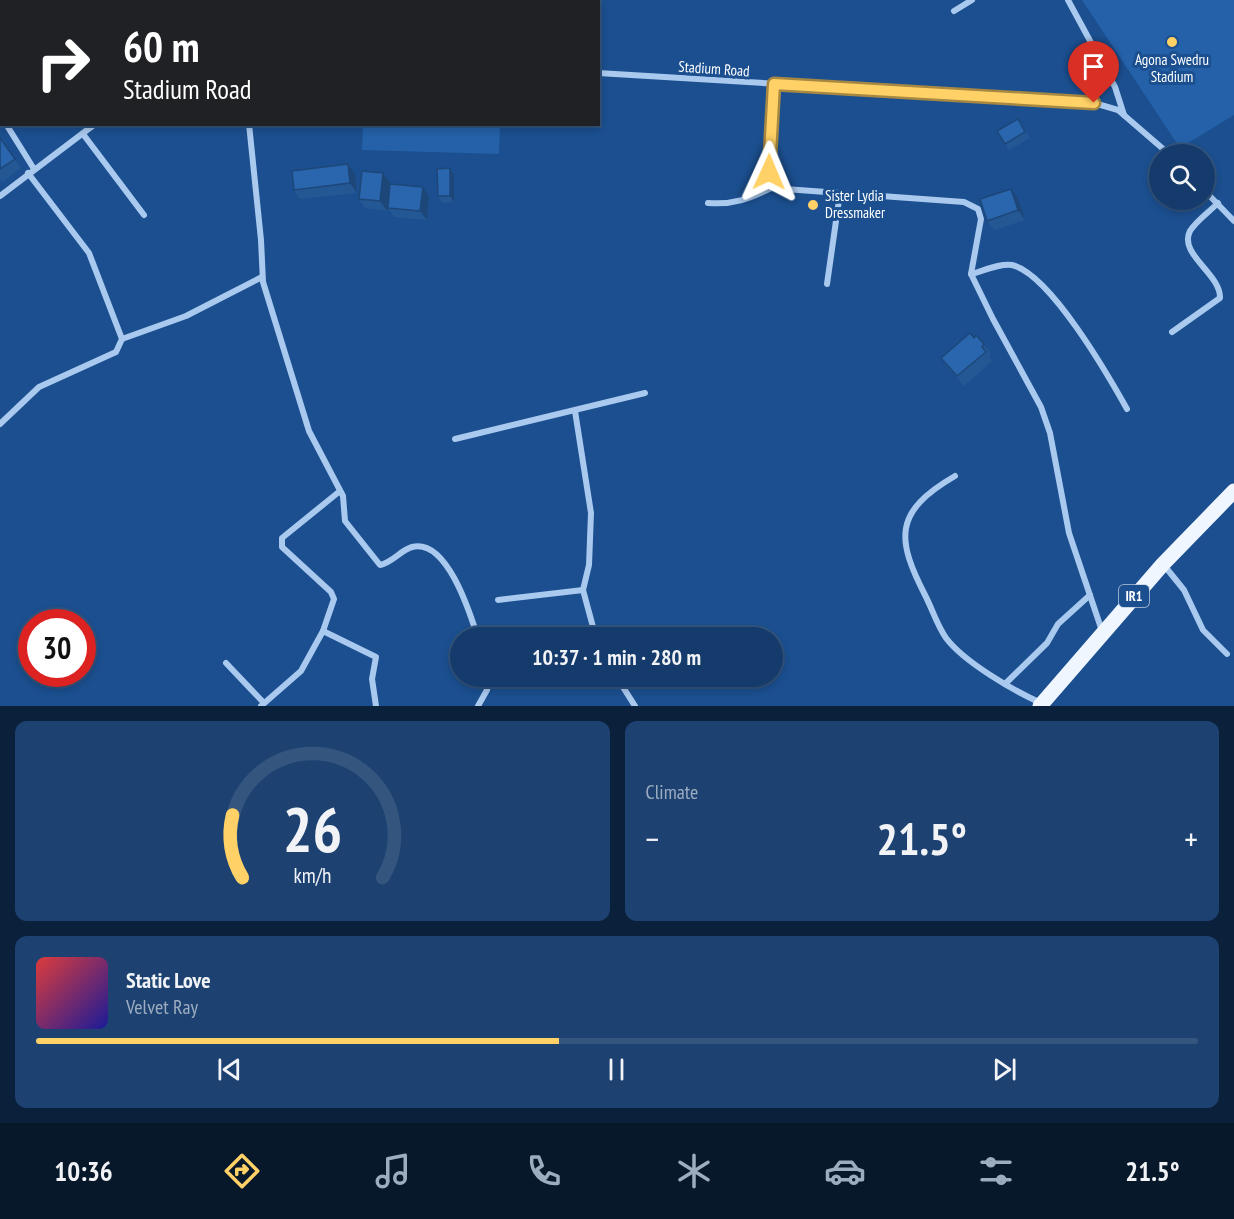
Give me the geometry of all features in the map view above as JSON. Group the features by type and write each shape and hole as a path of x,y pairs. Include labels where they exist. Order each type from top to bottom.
{"main road":[{"name":"IR1","path":"1043,705 1102,631 1234,491"}],"street":[{"path":"954,11 972,0"},
{"path":"1068,0 1115,87 1124,116"},
{"name":"Stadium Road","path":"600,73 1081,101 1112,107 1157,144"},
{"path":"771,188 769,144 774,84"},
{"path":"7,126 31,171 89,254 122,339"},
{"path":"0,196 93,126"},
{"path":"249,126 261,240 262,277 306,424 340,491 348,528 378,564 386,563 412,547 426,546 440,557 468,608 474,627"},
{"path":"83,134 144,215"},
{"path":"708,203 729,205 771,188 972,204 978,209 981,219 971,274 1041,407 1050,433 1063,509 1102,631"},
{"path":"827,284 840,193"},
{"path":"1215,200 1234,221"},
{"path":"1172,332 1220,298 1217,284 1189,248 1188,238 1191,230 1218,203"},
{"path":"971,274 1008,264 1031,274 1066,313 1095,353 1127,409"},
{"path":"0,424 33,391 116,352 122,339 186,316 262,277"},
{"path":"455,439 645,393"},
{"path":"575,411 591,513 589,565 583,590 593,627"},
{"path":"955,476 932,489 913,511 904,533 907,559 948,641 1005,684 1043,705"},
{"path":"226,663 262,704 301,671 323,631 333,605 332,595 285,550 280,542 285,534 340,491"},
{"path":"1163,564 1184,590 1203,630 1227,654"},
{"path":"498,600 583,590"},
{"path":"1005,684 1047,643 1058,624 1090,595"},
{"path":"323,631 376,657 372,679 376,706"},
{"path":"478,706 487,687"},
{"path":"623,687 635,706"}],"shaded area":[{"name":"Agona Swedru Stadium","path":"1082,0 1234,0 1234,115 1187,144 1177,144"},
{"path":"363,126 500,126 499,154 362,150"}],"building":[{"path":"1018,119 1025,132 1005,144 997,131"},
{"path":"0,138 15,159 0,169"},
{"path":"348,164 350,183 294,190 292,171"},
{"path":"450,168 450,196 438,196 437,169"},
{"path":"362,171 383,173 380,201 359,199"},
{"path":"390,184 423,187 420,211 388,208"},
{"path":"1011,189 1018,210 987,221 980,199"},
{"path":"970,333 974,338 976,335 984,344 982,347 986,352 957,376 941,358"}],"place":[{"name":"Agona Swedru Stadium","path":"1172,42"},
{"name":"Sister Lydia Dressmaker","path":"813,205"}],"route":[{"path":"769,172 774,84 1094,103"}]}
